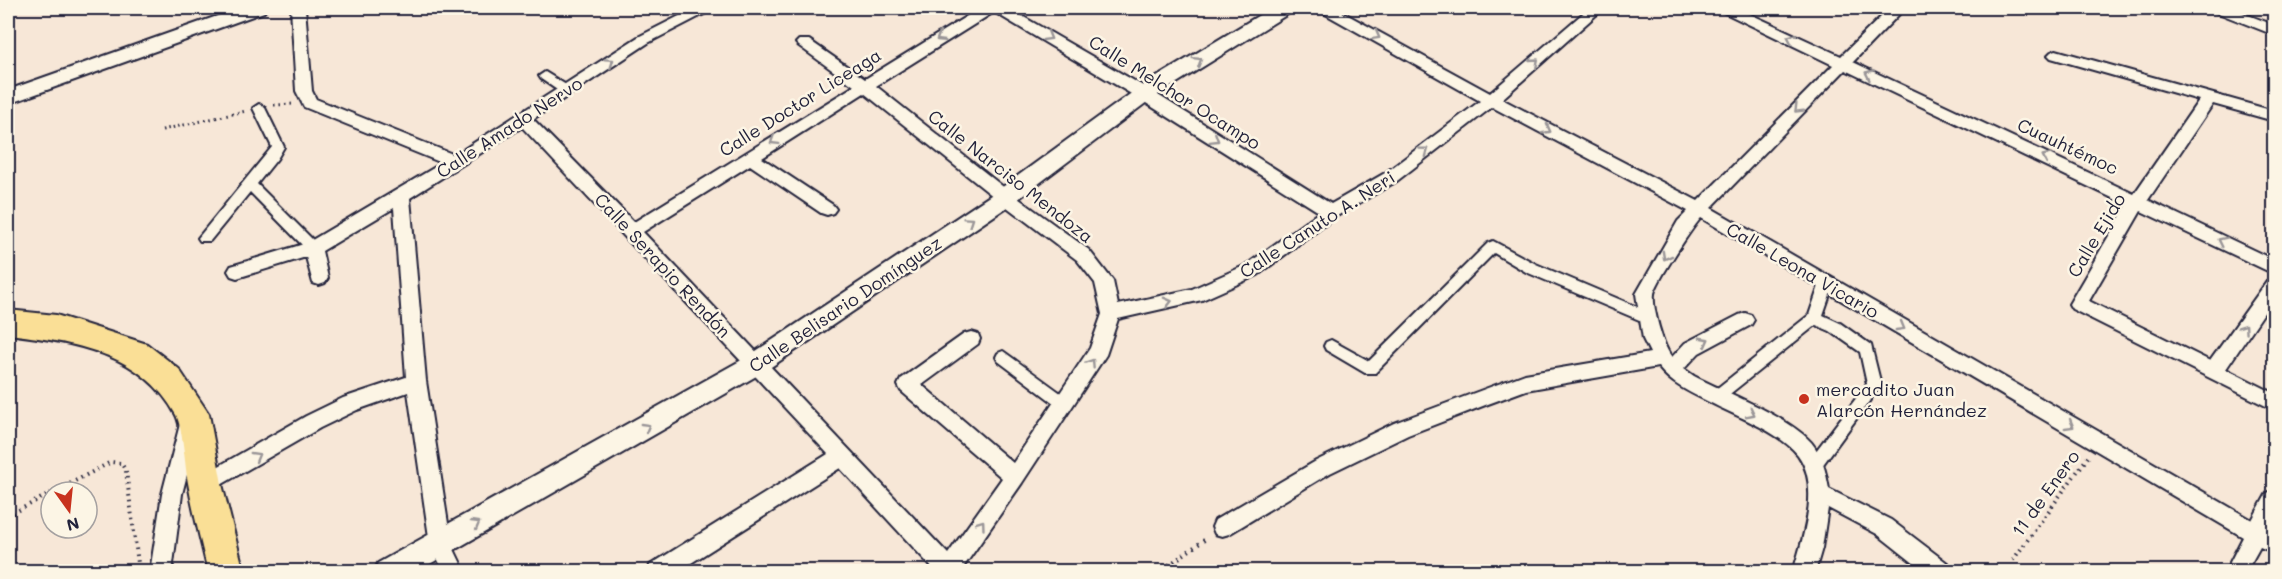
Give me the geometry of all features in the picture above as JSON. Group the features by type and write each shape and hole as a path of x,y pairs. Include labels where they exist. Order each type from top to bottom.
{"main road":[{"path":"8,322 56,327 136,353 168,378 193,414 205,484 226,572"}],"street":[{"path":"8,97 257,8"},
{"path":"298,8 304,91 310,103 456,162"},
{"name":"Calle Amado Nervo","path":"237,271 313,248 524,120 643,40 705,8"},
{"name":"Calle Doctor Liceaga","path":"632,231 990,8"},
{"name":"Calle Melchor Ocampo","path":"998,8 1144,94 1331,212"},
{"name":"Calle Belisario Domínguez","path":"388,572 756,364 1005,197 1144,94 1284,8"},
{"name":"Calle Leona Vicario","path":"1325,8 1491,100 1699,209 2265,538"},
{"name":"Calle Canuto A. Neri","path":"1111,314 1196,295 1252,270 1331,212 1391,177 1491,100 1598,8"},
{"name":"Cuauhtémoc","path":"1726,8 2274,267"},
{"path":"1804,572 1812,548 1820,494 1814,465 1804,448 1779,428 1687,382 1666,364 1652,339 1645,294 1683,225 1898,8"},
{"path":"2218,8 2274,30"},
{"name":"Calle Narciso Mendoza","path":"804,43 864,86 1083,255 1104,281 1111,314"},
{"path":"2056,55 2274,116"},
{"path":"545,76 567,91"},
{"name":"Calle Ejido","path":"2209,98 2138,201 2078,304 2213,372"},
{"path":"205,238 278,147 259,108"},
{"name":"Calle Serapio Rendón","path":"524,120 632,231 948,571"},
{"path":"749,157 827,209"},
{"path":"250,184 313,248 319,278"},
{"path":"401,195 416,381 441,544 455,572"},
{"path":"1331,346 1370,369 1493,246 1531,268 1649,318"},
{"path":"1716,397 1815,318 1827,283"},
{"path":"2274,285 2213,372 2274,402"},
{"path":"948,571 1015,477 1099,350 1111,314"},
{"path":"1814,465 1874,386 1866,349 1835,327 1815,318"},
{"path":"1222,527 1323,468 1411,425 1525,382 1631,363 1666,364 1745,320"},
{"path":"971,339 908,385 1015,477"},
{"path":"1003,357 1064,403"},
{"path":"205,484 313,422 350,404 416,381"},
{"path":"161,572 172,494 193,414"},
{"path":"672,568 842,456"},
{"path":"1820,494 1884,527 1942,572"},
{"path":"2235,572 2265,538 2274,499"}],"path":[{"path":"162,130 280,104 310,103"},
{"name":"11 de Enero","path":"2013,560 2099,442"},
{"path":"77,480 111,462 121,463 126,471 139,572"},
{"path":"8,516 39,500"},
{"path":"1159,572 1222,527"}],"place":[{"name":"mercadito Juan Alarcón Hernández","path":"1804,399"}]}
